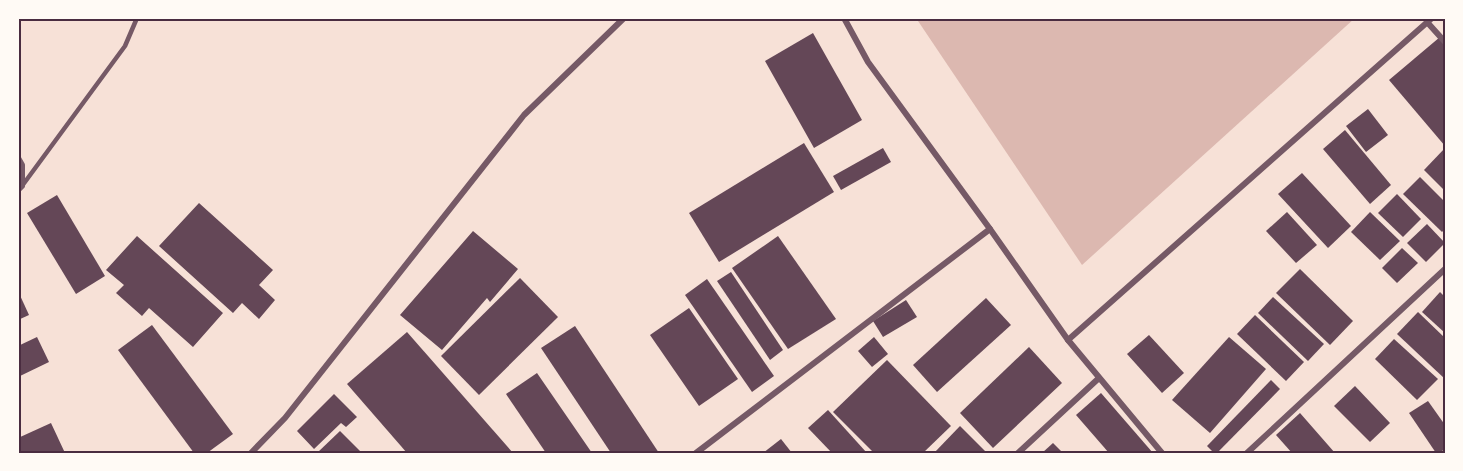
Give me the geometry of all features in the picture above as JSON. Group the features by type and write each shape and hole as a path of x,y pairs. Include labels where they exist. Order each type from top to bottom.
{"street":[{"path":"250,453 285,418 524,115 624,18"},
{"path":"844,18 867,62 990,229 1068,340 1162,453"},
{"path":"1068,340 1429,20 1445,42"},
{"path":"18,158 22,165 20,188"},
{"path":"696,453 990,229"},
{"path":"1246,453 1445,268"},
{"path":"1018,453 1099,378"}],"lane":[{"path":"20,188 125,46 137,18"}],"shaded area":[{"path":"916,18 1355,18 1082,265"}],"building":[{"path":"813,33 862,120 814,148 765,61"},
{"path":"1440,37 1445,43 1445,146 1389,80"},
{"path":"1368,109 1388,135 1366,152 1346,126"},
{"path":"1345,130 1391,185 1370,204 1323,149"},
{"path":"804,143 834,192 719,262 689,213"},
{"path":"883,148 891,162 841,190 833,176"},
{"path":"1445,148 1445,191 1424,170"},
{"path":"1302,173 1351,226 1328,248 1278,194"},
{"path":"1420,177 1445,202 1445,229 1442,232 1403,194"},
{"path":"1397,194 1421,219 1403,237 1378,213"},
{"path":"57,195 105,276 76,294 27,213"},
{"path":"199,203 273,270 259,285 275,300 259,319 242,303 233,313 159,246"},
{"path":"1287,212 1317,245 1296,263 1266,231"},
{"path":"1370,212 1400,241 1380,260 1351,232"},
{"path":"1427,224 1445,243 1426,262 1407,243"},
{"path":"473,231 518,269 490,302 487,298 442,350 400,315"},
{"path":"137,236 223,313 193,347 149,308 142,316 116,293 124,285 106,270"},
{"path":"778,236 836,319 788,349 732,268"},
{"path":"1402,248 1418,263 1397,283 1382,268"},
{"path":"1300,269 1353,321 1330,345 1276,293"},
{"path":"731,272 783,350 770,360 717,281"},
{"path":"520,278 558,317 479,395 441,356"},
{"path":"707,279 774,376 752,392 685,295"},
{"path":"18,291 29,315 18,320"},
{"path":"1440,292 1445,297 1445,333 1422,312"},
{"path":"1273,297 1324,344 1308,361 1258,313"},
{"path":"986,298 1011,325 937,392 913,365"},
{"path":"906,300 917,317 883,337 873,321"},
{"path":"689,308 738,379 699,406 650,335"},
{"path":"1418,312 1445,338 1445,379 1397,334"},
{"path":"1255,315 1304,362 1286,381 1237,334"},
{"path":"152,325 233,434 207,453 194,453 118,350"},
{"path":"575,326 659,453 611,453 541,348"},
{"path":"407,332 513,453 407,453 347,384"},
{"path":"1149,335 1184,373 1162,393 1127,354"},
{"path":"37,337 49,362 18,377 18,346"},
{"path":"874,337 888,354 872,367 858,351"},
{"path":"1229,337 1266,369 1210,433 1172,400"},
{"path":"1394,339 1438,379 1417,400 1375,359"},
{"path":"1029,347 1062,383 993,448 960,413"},
{"path":"887,360 951,426 923,453 874,453 833,412"},
{"path":"537,373 592,453 546,453 506,394"},
{"path":"1271,380 1280,389 1217,453 1214,453 1207,446"},
{"path":"1355,386 1390,423 1370,442 1334,406"},
{"path":"1101,393 1153,453 1109,453 1076,415"},
{"path":"334,394 357,417 346,427 341,423 314,449 297,431"},
{"path":"1428,401 1445,425 1445,449 1439,453 1436,453 1409,413"},
{"path":"828,410 867,453 832,453 808,428"},
{"path":"1300,413 1335,453 1292,453 1276,435"},
{"path":"51,423 65,453 18,453 18,438"},
{"path":"960,426 985,451 983,453 934,453"},
{"path":"340,431 362,453 317,453"},
{"path":"781,439 792,453 763,453"},
{"path":"1053,443 1063,453 1042,453"}]}
